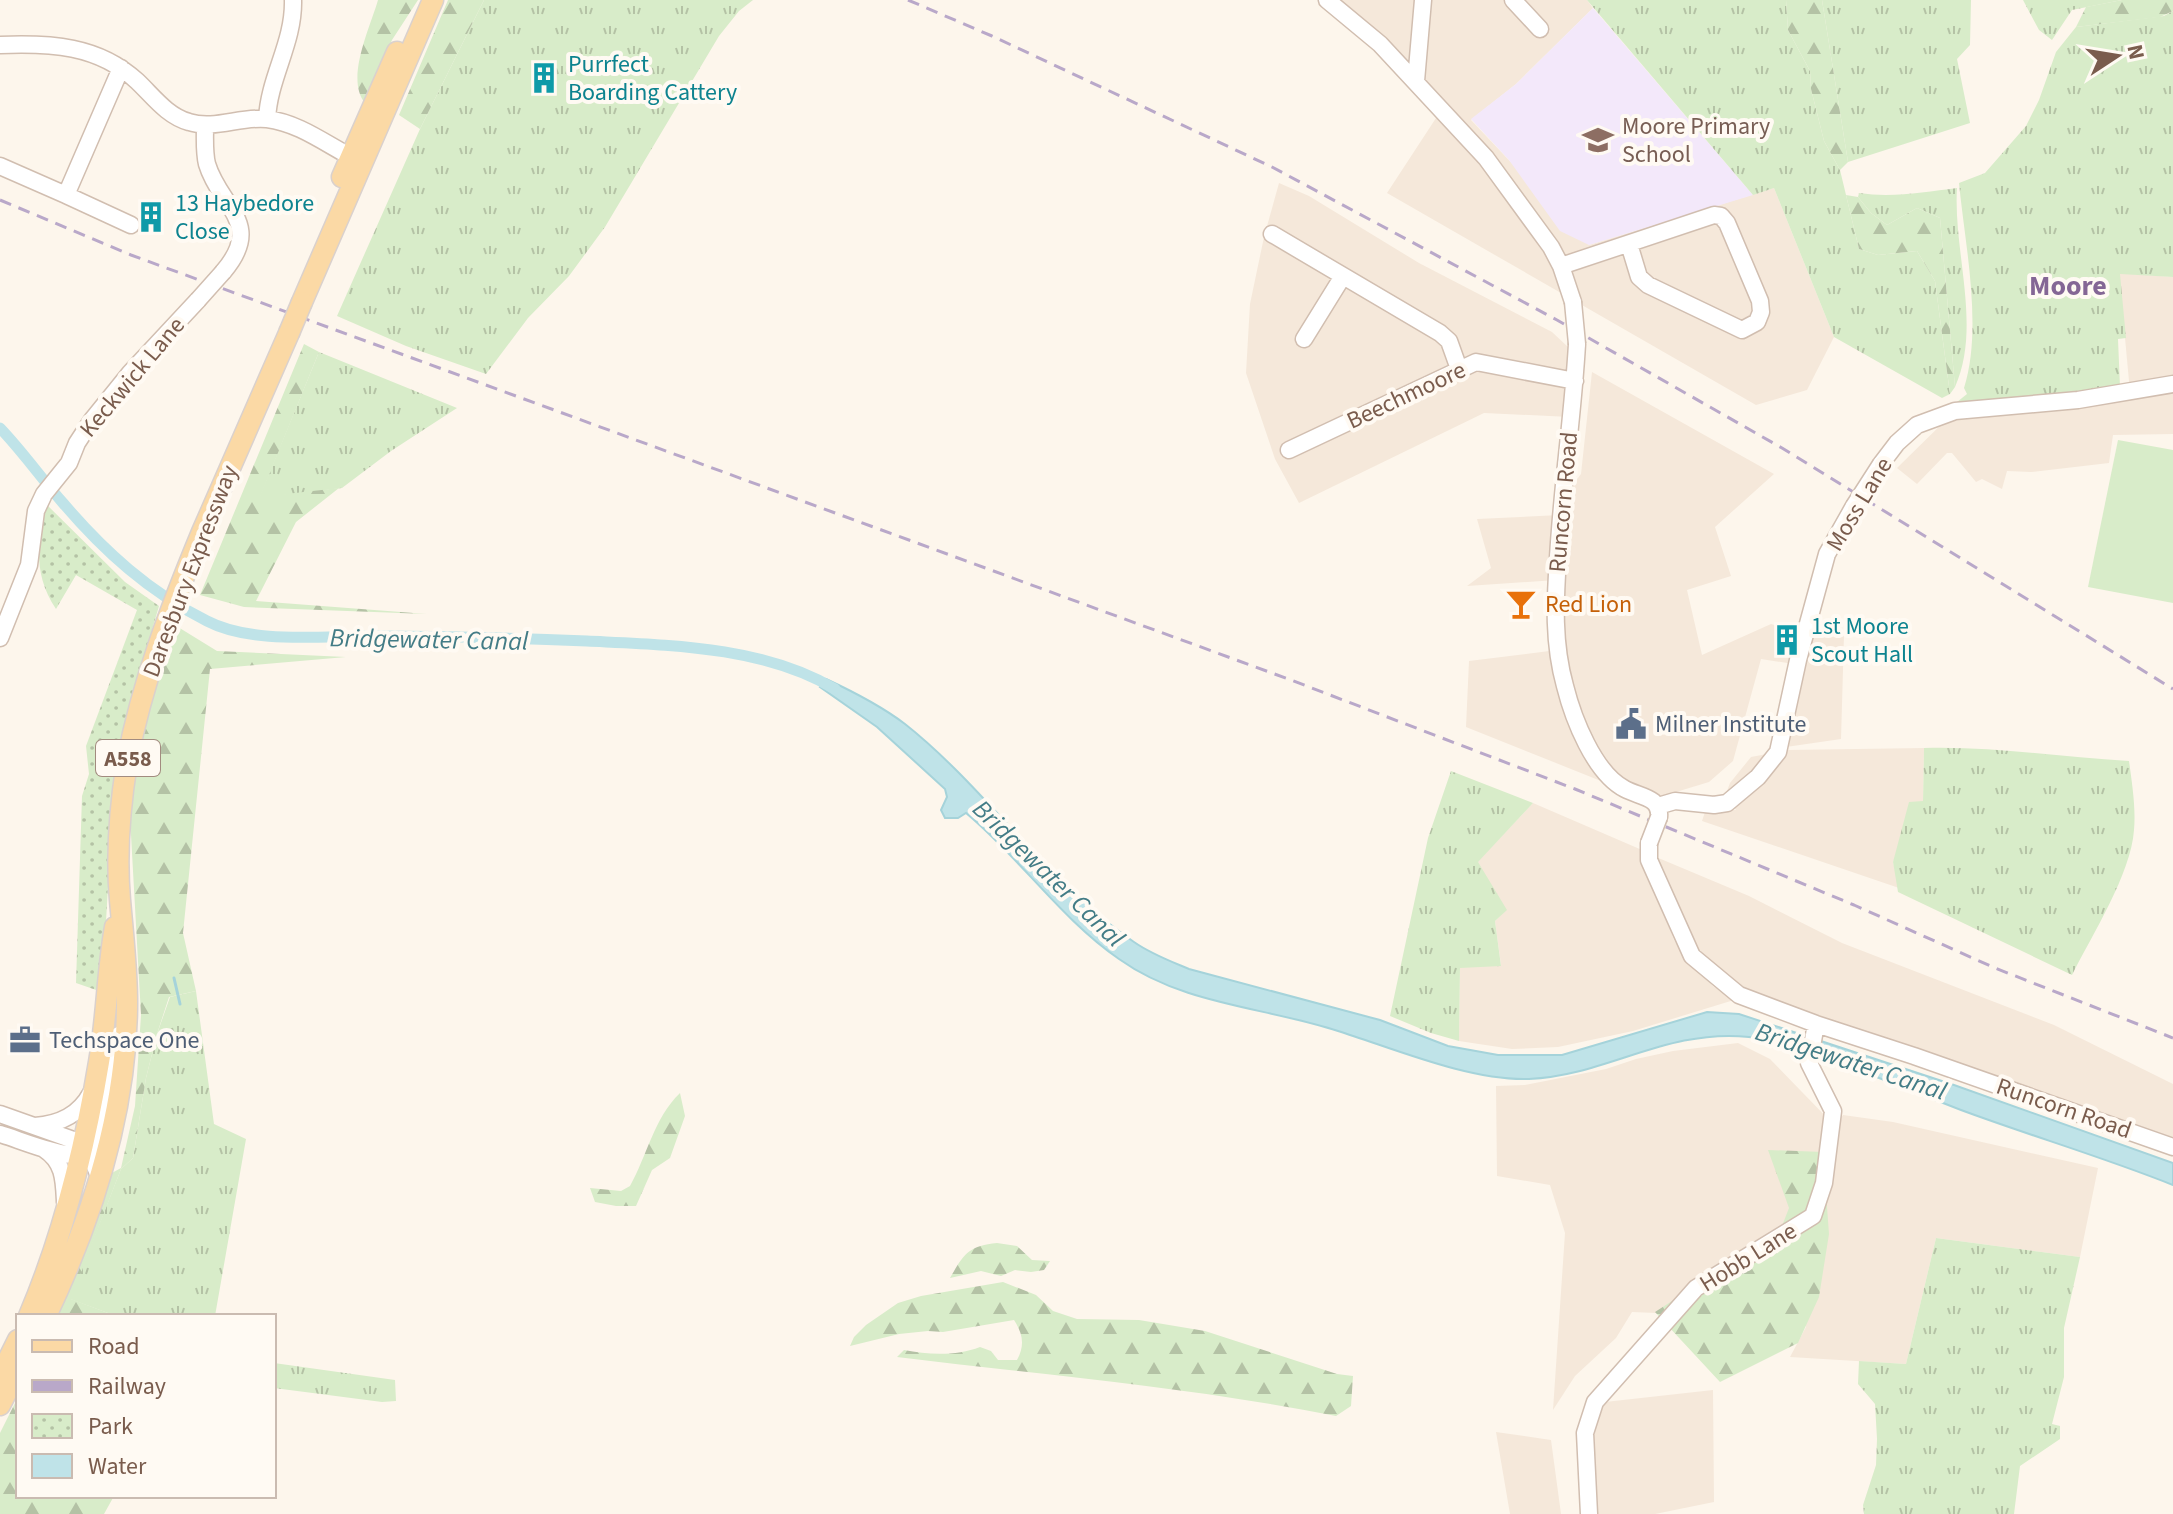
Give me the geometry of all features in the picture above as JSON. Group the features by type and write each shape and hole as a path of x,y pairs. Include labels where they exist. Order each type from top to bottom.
{"main road":[{"name":"Daresbury Expressway","path":"47,1314 78,1239 119,1103 127,1003 118,854 127,763 143,695 179,587 302,302 356,160 425,0"},
{"name":"Daresbury Expressway","path":"380,106 433,0"},
{"name":"Daresbury Expressway","path":"30,1314 84,1150 120,900"},
{"path":"0,1376 16,1344"},
{"path":"0,1405 16,1374"}],"street":[{"path":"267,119 268,99 291,35 293,0"},
{"name":"Runcorn Road","path":"1327,0 1380,44 1505,182 1561,266 1573,302 1577,344 1556,579 1554,620 1560,667 1576,721 1598,764 1623,789 1651,800 1658,812 1649,843 1649,860 1692,956 1739,995 1816,1028 1914,1056 2173,1147"},
{"path":"1416,81 1423,0"},
{"path":"1513,0 1540,29"},
{"path":"0,45 72,47 99,54 121,68 173,115 188,122 205,125 267,119 298,129 356,160"},
{"path":"66,195 121,68"},
{"name":"Keckwick Lane","path":"0,638 29,565 36,511 44,494 59,477 92,420 130,373 237,256 240,235 236,214 207,162 205,125"},
{"path":"0,166 131,225"},
{"path":"1561,266 1714,215 1721,216 1727,223 1760,301 1757,322 1742,330 1648,285 1639,277 1629,244"},
{"path":"1272,234 1440,333 1449,341 1459,369"},
{"path":"1304,339 1343,276"},
{"name":"Beechmoore","path":"1289,450 1476,362 1575,381"},
{"name":"Moss Lane","path":"1658,812 1675,801 1714,805 1727,803 1758,777 1778,752 1798,660 1827,554 1881,464 1906,433 1917,425 1955,411 2078,400 2173,384"},
{"path":"0,1134 69,1154 84,1150 98,1136 127,1003"},
{"name":"Hobb Lane","path":"1589,1514 1585,1433 1595,1402 1696,1288 1813,1216 1824,1183 1833,1111 1811,1072 1809,1054 1816,1028"},
{"path":"34,1126 68,1117 86,1103 94,1088"},
{"path":"0,1114 84,1150 99,1176"},
{"path":"38,1146 50,1153 62,1168 65,1207"}],"shaded area":[{"path":"1326,0 1587,0 1593,8 1516,84 1471,120 1589,245 1774,188 1834,337 1807,390 1756,405 1387,193 1438,115 1416,81"},
{"name":"Moore Primary School","path":"1593,8 1753,195 1589,245 1560,231 1509,160 1471,119 1516,84"},
{"path":"1279,183 1309,196 1419,263 1552,332 1584,362 1574,483 1581,474 1592,372 1774,474 1715,527 1731,576 1687,590 1702,655 1771,624 1805,634 1808,625 1844,635 1841,739 1786,747 1800,665 1761,659 1733,761 1709,782 1653,799 1466,727 1469,661 1557,650 1556,580 1467,586 1491,568 1477,519 1560,515 1570,417 1484,413 1299,503 1275,459 1246,373 1250,304"},
{"path":"2119,273 2173,277 2173,434 2113,435 2109,463 2031,472 2007,471 2002,489 1982,479 1976,482 1952,453 1947,453 1917,484 1897,468 1955,411 2130,392"},
{"path":"1924,748 1923,802 1893,862 1899,888 1702,821 1706,809 1736,810 1725,796 1730,783 1751,757 1788,750"},
{"path":"1533,803 1642,850 1646,869 1674,940 1691,965 1714,987 1734,1000 1633,1031 1558,1047 1512,1049 1459,1041 1460,967 1501,965 1495,921 1506,910 1477,862"},
{"path":"1656,857 1749,896 1842,943 2054,1025 2173,1084 2173,1147 1761,998 1729,981 1695,953"},
{"path":"1738,1043 1770,1059 1834,1125 1843,1115 1893,1122 2098,1168 2080,1257 1936,1238 1906,1364 1790,1357 1806,1327 1779,1231 1656,1313 1632,1312 1616,1338 1575,1376 1553,1410 1565,1233 1550,1185 1497,1176 1496,1086 1525,1085 1606,1069 1673,1051"},
{"path":"1713,1390 1714,1502 1655,1514 1586,1514 1577,1443 1605,1402"},
{"path":"1496,1432 1551,1440 1561,1514 1510,1514"}],"green space":[{"path":"378,0 418,0 392,40 365,103 359,93 358,67"},
{"path":"448,0 484,0 420,129 399,115"},
{"path":"484,0 753,0 739,11 719,36 605,227 569,276 528,318 486,374 406,346 337,316 420,129"},
{"path":"1587,0 1786,0 1788,30 1810,71 1811,89 1824,141 1840,170 1859,249 1878,255 1917,251 1935,281 1950,394 1942,398 1834,337 1774,188 1753,195"},
{"path":"1786,0 1822,0 1848,162 1840,170 1824,141 1811,89 1810,71 1788,30"},
{"path":"1822,0 1971,0 1970,45 1957,59 1970,123 1848,162"},
{"path":"2023,0 2122,0 2072,10 2052,40 2039,30"},
{"path":"2122,0 2173,0 2173,11 2160,17 2076,27 2086,7"},
{"path":"2173,11 2173,277 2120,274 2126,338 2118,339 2120,387 1964,405 1957,402 1967,394 1964,388 1972,339 1968,259 1959,183 1985,173 2026,126 2056,52 2076,27 2164,16"},
{"path":"1957,188 1966,339 1963,364 1955,387 1940,218 1917,208 1887,225 1871,213 1858,197 1859,193 1896,195"},
{"path":"1846,195 1858,197 1871,213 1887,225 1917,208 1940,218 1955,387 1950,394 1935,281 1917,251 1878,255 1859,249"},
{"path":"304,344 319,352 260,497 339,488 296,522 256,601 427,614 244,607 200,595"},
{"path":"319,352 457,408 342,488 259,498"},
{"path":"2118,440 2173,450 2173,603 2088,587"},
{"path":"44,502 125,582 159,606 123,729 113,798 102,992 76,983 82,796 89,774 86,746 137,610 76,575 56,609 48,596 40,570 39,545"},
{"path":"178,627 217,651 346,657 210,669 183,933 196,991 169,997 146,1078 133,1158 121,1169 71,1299 111,1314 55,1314 110,1174 121,1168 135,1106 141,1015 127,763 143,695"},
{"path":"1924,748 2001,750 2129,761 2134,830 2126,866 2072,975 1898,892 1893,862 1909,802 1923,801"},
{"path":"1451,771 1533,803 1478,862 1507,910 1495,921 1501,966 1460,968 1459,1041 1390,1016 1428,838"},
{"path":"196,991 214,1124 246,1139 215,1314 111,1314 70,1299 121,1169 133,1158 146,1078 170,997"},
{"path":"680,1093 685,1116 670,1158 652,1170 636,1206 595,1202 590,1188 621,1191 630,1186 657,1126"},
{"path":"1768,1150 1823,1152 1829,1234 1819,1297 1798,1343 1720,1382 1655,1312 1780,1231 1789,1208"},
{"path":"1936,1238 2080,1257 2064,1328 2064,1377 2052,1424 2060,1426 2060,1439 2020,1466 2014,1514 1864,1514 1863,1505 1876,1465 1877,1439 1875,1404 1858,1384 1859,1361 1906,1364"},
{"path":"997,1243 1017,1246 1032,1260 1050,1261 1044,1270 1015,1270 1001,1276 981,1271 950,1278 973,1249"},
{"path":"1003,1282 1036,1295 1053,1311 1077,1319 1139,1320 1205,1331 1337,1374 1353,1376 1351,1406 1336,1416 1172,1389 897,1357 904,1350 943,1354 980,1347 991,1351 998,1360 1017,1360 1022,1340 1014,1320 943,1332 899,1334 850,1346 866,1325 898,1303"},
{"path":"276,1363 395,1380 396,1401 382,1402 276,1388"},
{"path":"16,1401 16,1498 113,1498 104,1514 0,1514 0,1433"}],"water":[{"path":"826,679 886,711 935,749 1046,865 1103,919 1147,950 1189,969 1380,1020 1448,1046 1498,1055 1562,1055 1707,1012 1739,1014 1954,1085 2173,1163 2173,1185 1961,1110 1817,1054 1763,1039 1719,1036 1691,1039 1557,1076 1506,1078 1458,1069 1338,1031 1197,996 1170,986 1144,974 1098,943 966,813 958,818 945,818 941,810 947,797 945,789 877,727 820,687"}],"waterway":[{"name":"Bridgewater Canal","path":"0,428 111,554 147,584 186,610 225,628 286,637 478,637 715,650 777,664 835,689"},
{"path":"174,978 180,1004"}],"railway":[{"path":"908,0 1272,167 1557,320 1782,448 2173,689"},
{"path":"0,200 131,255 1291,680 1575,789 1854,905 1995,968 2173,1038"}],"place":[{"name":"Purrfect Boarding Cattery","path":"544,78"},
{"name":"Moore Primary School","path":"1598,140"},
{"name":"13 Haybedore Close","path":"151,217"},
{"name":"Red Lion","path":"1521,604"},
{"name":"1st Moore Scout Hall","path":"1787,640"},
{"name":"Milner Institute","path":"1631,724"},
{"name":"Techspace One","path":"25,1040"}],"district":[{"name":"Moore","path":"2068,285"}]}
